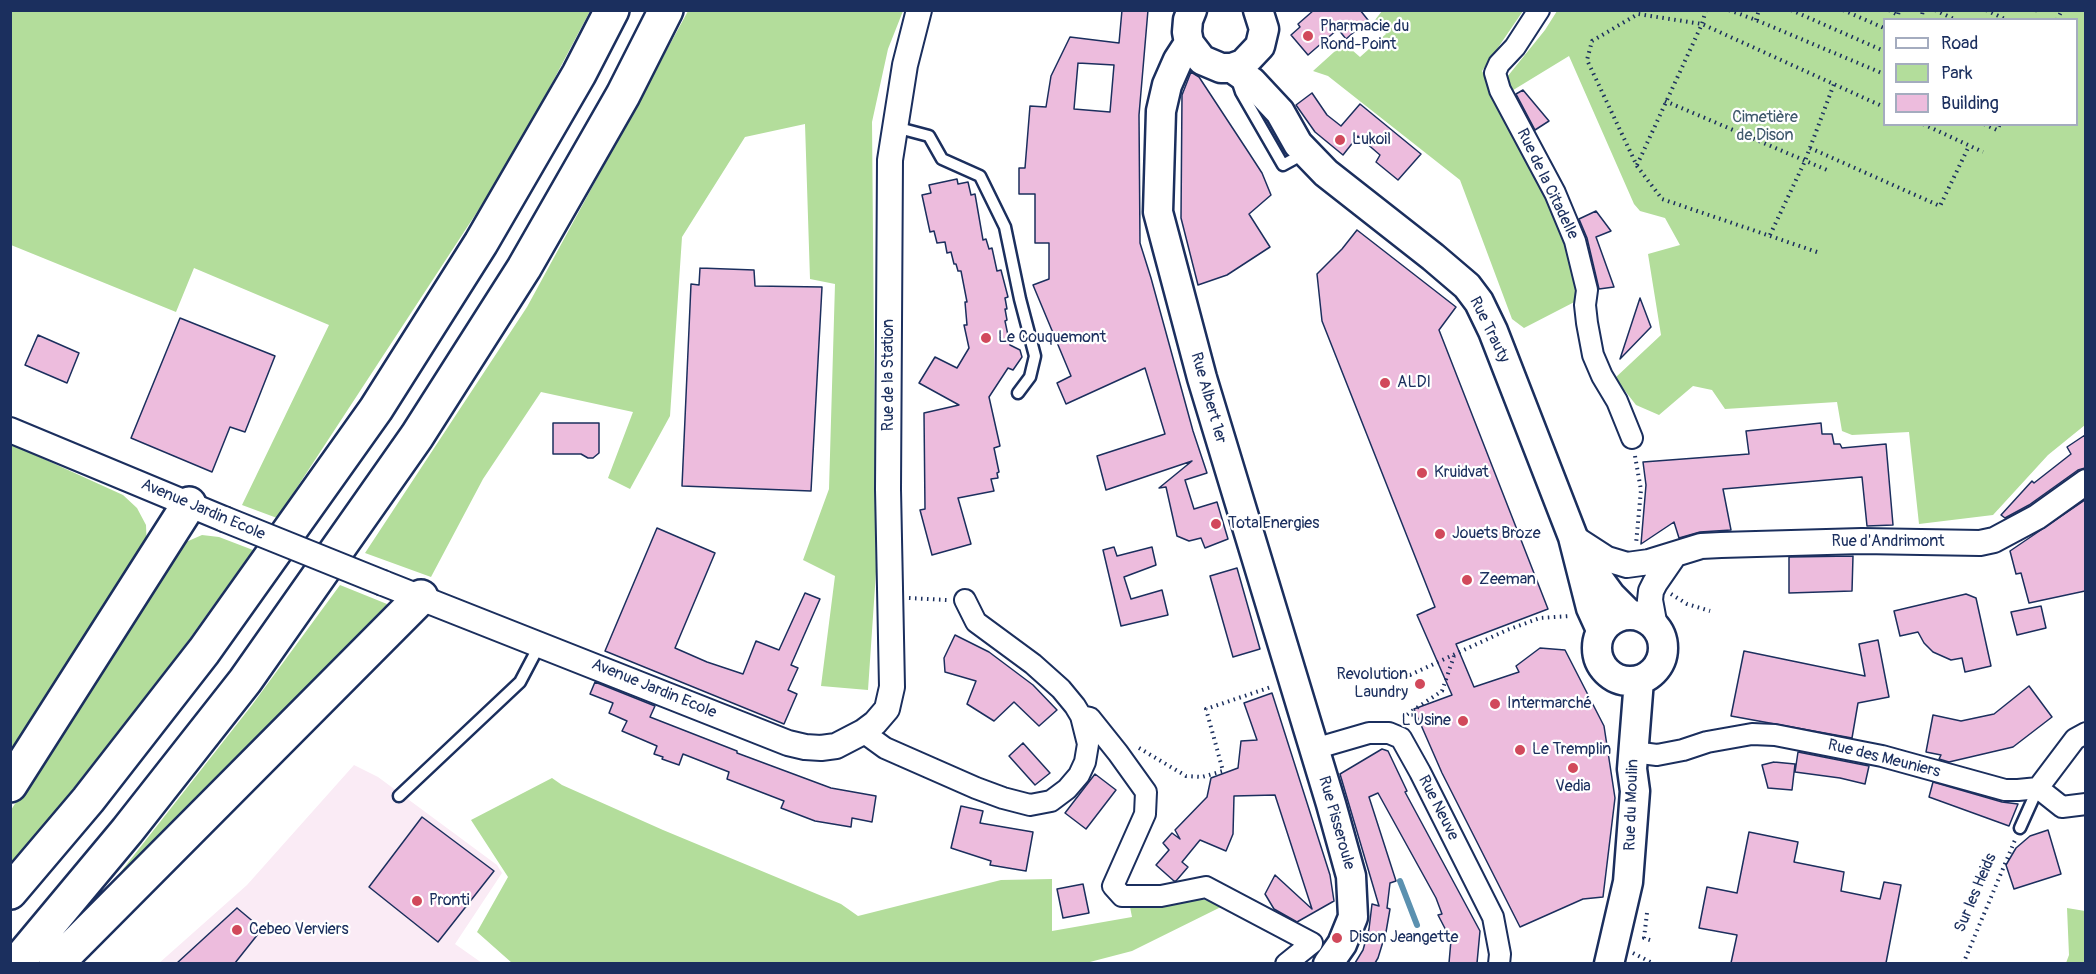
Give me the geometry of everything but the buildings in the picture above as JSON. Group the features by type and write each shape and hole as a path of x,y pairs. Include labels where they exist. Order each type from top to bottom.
{"highway":[{"path":"10,892 88,800 204,651 376,409 481,243 579,74 612,10"},
{"path":"16,963 126,831 245,681 417,436 524,268 623,95 666,10"},
{"path":"10,785 189,504"},
{"path":"56,963 421,597"}],"main road":[{"path":"1189,43 1188,20 1192,10"},
{"path":"1232,68 1243,64 1263,40 1264,13"},
{"name":"Rue Trauty","path":"1189,43 1202,60 1221,68 1232,68 1252,82 1280,112"},
{"name":"Rue Albert 1er","path":"1189,43 1178,60 1167,85 1161,111 1158,212 1202,378 1314,749"},
{"name":"Rue Trauty","path":"1258,48 1268,70 1280,112 1305,153 1326,173 1433,256 1467,286 1479,302 1493,332 1575,543 1596,619"},
{"name":"Rue Trauty","path":"1575,543 1611,596 1630,615"},
{"path":"1630,615 1648,620 1655,627 1663,644 1660,662 1655,670 1639,680 1628,681 1607,672 1600,663 1597,652 1596,619 1609,622 1619,616 1630,615"},
{"name":"Rue du Moulin","path":"1610,963 1628,882 1635,791 1632,769 1645,754 1639,680"},
{"name":"Rue Pisseroule","path":"1314,749 1351,876 1353,917 1342,944 1328,963"}],"street":[{"name":"Rue de la Station","path":"863,732 887,709 892,687 888,478 890,160 905,65 919,10"},
{"name":"Rue de la Citadelle","path":"1539,10 1515,47 1499,64 1495,73 1500,90 1555,193 1575,241 1587,290 1585,305 1593,355 1617,401 1632,438"},
{"name":"Avenue Jardin Ecole","path":"10,430 383,584 788,743 821,748 836,746 863,732"},
{"name":"Rue d'Andrimont","path":"1575,543 1606,559 1627,565 1649,562 1701,546 1727,544 1862,541 1987,542 2037,517 2085,483"},
{"path":"1655,627 1650,600 1651,591 1654,583 1675,554"},
{"path":"863,732 885,748 976,788 1030,805 1051,801 1067,789 1079,775 1085,762 1088,744 1081,716 1061,689 1005,642 976,622 965,600"},
{"path":"1081,716 1090,718 1146,792 1145,814 1113,886 1122,897 1161,896 1206,887 1312,943 1286,963"},
{"path":"1314,749 1369,734 1389,733"},
{"name":"Rue Neuve","path":"1389,733 1401,738 1493,917 1500,954 1499,963"},
{"path":"2085,733 2075,739 2038,788 2062,807 2085,804"},
{"name":"Rue des Meuniers","path":"1645,754 1683,750 1707,742 1752,734 1775,735 1882,756 2005,790 2038,788"}],"lane":[{"path":"1232,68 1241,92 1283,165 1305,153"},
{"path":"895,127 929,136 942,159 980,176 1005,227 1035,356 1030,377 1018,393"},
{"path":"399,796 520,682 540,644"},
{"path":"2019,832 2038,788"}],"path":[{"path":"1637,166 1702,24 1706,10"},
{"path":"1729,10 1883,74"},
{"path":"1756,20 1759,10"},
{"path":"1791,10 1883,51"},
{"path":"1843,10 1883,28"},
{"path":"1889,10 1898,15"},
{"path":"1935,10 1952,18"},
{"path":"1986,10 2003,18"},
{"path":"1817,252 1662,199 1637,166 1587,60 1592,41 1638,14 1702,24 1883,107"},
{"path":"1770,235 1805,161 1834,84"},
{"path":"1665,101 1827,170"},
{"path":"1927,126 1983,152"},
{"path":"1810,148 1940,206 1969,146"},
{"path":"1632,438 1641,490 1636,548"},
{"path":"910,598 938,599"},
{"path":"1392,673 1410,675 1508,630 1540,618 1596,619"},
{"path":"1389,733 1409,713 1442,691 1455,655"},
{"path":"1133,744 1186,776 1202,777 1223,771 1206,709 1271,687"},
{"name":"Sur les Heids","path":"1963,963 2019,832"},
{"path":"1647,909 1644,938 1650,940"}],"shaded area":[{"path":"354,765 378,777 497,865 502,873 455,944 482,963 158,964 247,885"}],"green space":[{"path":"10,11 590,11 513,157 277,518 242,505 329,325 194,268 176,312 11,245"},
{"path":"688,11 903,11 888,49 872,122 876,572 868,690 821,686 835,576 803,560 829,489 835,284 810,279 805,124 745,137 682,237 670,416 630,489 608,478 633,412 541,392 483,479 431,577 365,553 527,307"},
{"path":"1382,11 1523,11 1482,71 1550,195 1586,296 1524,328 1512,319 1460,180 1328,76 1313,71 1344,43 1360,57 1386,34 1375,20"},
{"name":"Cimetière de Dison","path":"1557,11 2085,11 2085,425 2048,455 1993,515 1919,524 1909,432 1852,435 1842,431 1837,402 1725,409 1712,390 1693,386 1659,415 1636,405 1615,378 1661,335 1648,254 1680,245 1665,218 1640,211 1634,204 1569,56 1510,92 1503,82 1545,30"},
{"path":"11,444 123,495 137,508 146,525 147,550 11,760"},
{"path":"202,535 219,537 253,550 185,645 52,816 11,864 11,810 171,560 186,542"},
{"path":"340,585 387,604 383,617 105,892 252,705"},
{"path":"552,778 562,785 663,830 841,904 858,916 1001,880 1052,879 1052,931 1132,917 1130,907 1148,903 1199,899 1227,904 1132,951 1086,963 512,963 477,932 508,877 471,820"},
{"path":"2067,908 2085,911 2085,963 2066,963 2069,955"}],"waterway":[{"path":"1400,881 1417,925"}],"place":[{"name":"Pharmacie du Rond-Point","path":"1308,36"},
{"name":"Lukoil","path":"1340,140"},
{"name":"Le Couquemont","path":"986,338"},
{"name":"ALDI","path":"1385,383"},
{"name":"Kruidvat","path":"1422,473"},
{"name":"TotalEnergies","path":"1216,524"},
{"name":"Jouets Broze","path":"1440,534"},
{"name":"Zeeman","path":"1467,580"},
{"name":"Revolution Laundry","path":"1420,684"},
{"name":"Intermarché","path":"1495,704"},
{"name":"L'Usine","path":"1463,721"},
{"name":"Le Tremplin","path":"1520,750"},
{"name":"Vedia","path":"1573,768"},
{"name":"Pronti","path":"417,901"},
{"name":"Cebeo Verviers","path":"237,930"},
{"name":"Dison Jeangette","path":"1337,938"}]}
